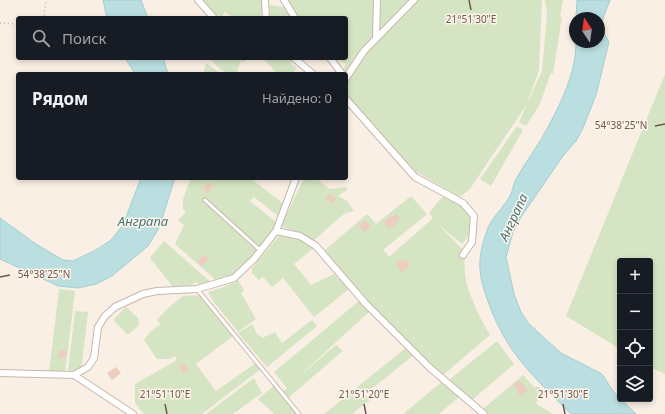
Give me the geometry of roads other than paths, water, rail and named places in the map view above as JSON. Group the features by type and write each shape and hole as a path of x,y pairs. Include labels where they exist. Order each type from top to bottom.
{"street":[{"path":"198,0 212,16"},
{"path":"265,0 266,16"},
{"path":"284,0 294,16"},
{"path":"376,39 377,0"},
{"path":"348,75 364,51 414,0"},
{"path":"296,60 311,72"},
{"path":"332,60 340,72"},
{"path":"348,101 415,177 463,203 474,216 472,242 463,255"},
{"path":"0,373 58,376 74,374 88,367 94,358 98,327 105,316 115,307 143,294 157,291 197,289 223,283 234,278 261,251 276,231 295,180"},
{"path":"276,231 300,236 316,246 362,299 429,367 484,414"},
{"path":"74,374 133,414"}],"lane":[{"path":"205,200 261,251"},
{"path":"197,289 299,414"}],"water":[{"path":"103,0 141,0 147,16 107,16"},
{"name":"Анграпа","path":"577,0 610,0 605,13 576,12"},
{"name":"Анграпа","path":"605,35 609,42 596,95 583,128 576,141 563,156 521,217 513,232 506,257 514,294 521,312 529,324 561,353 602,374 617,395 617,402 624,402 636,414 571,414 534,377 513,351 496,322 485,294 481,275 480,258 488,228 510,196 516,179 544,134 558,107 571,75 575,48 605,48"},
{"path":"126,60 164,60 167,72 134,72"},
{"name":"Анграпа","path":"140,180 174,180 159,228 148,246 112,276 96,284 78,288 58,286 0,259 0,218 36,244 63,260 73,261 96,250 111,240 123,225"}]}
